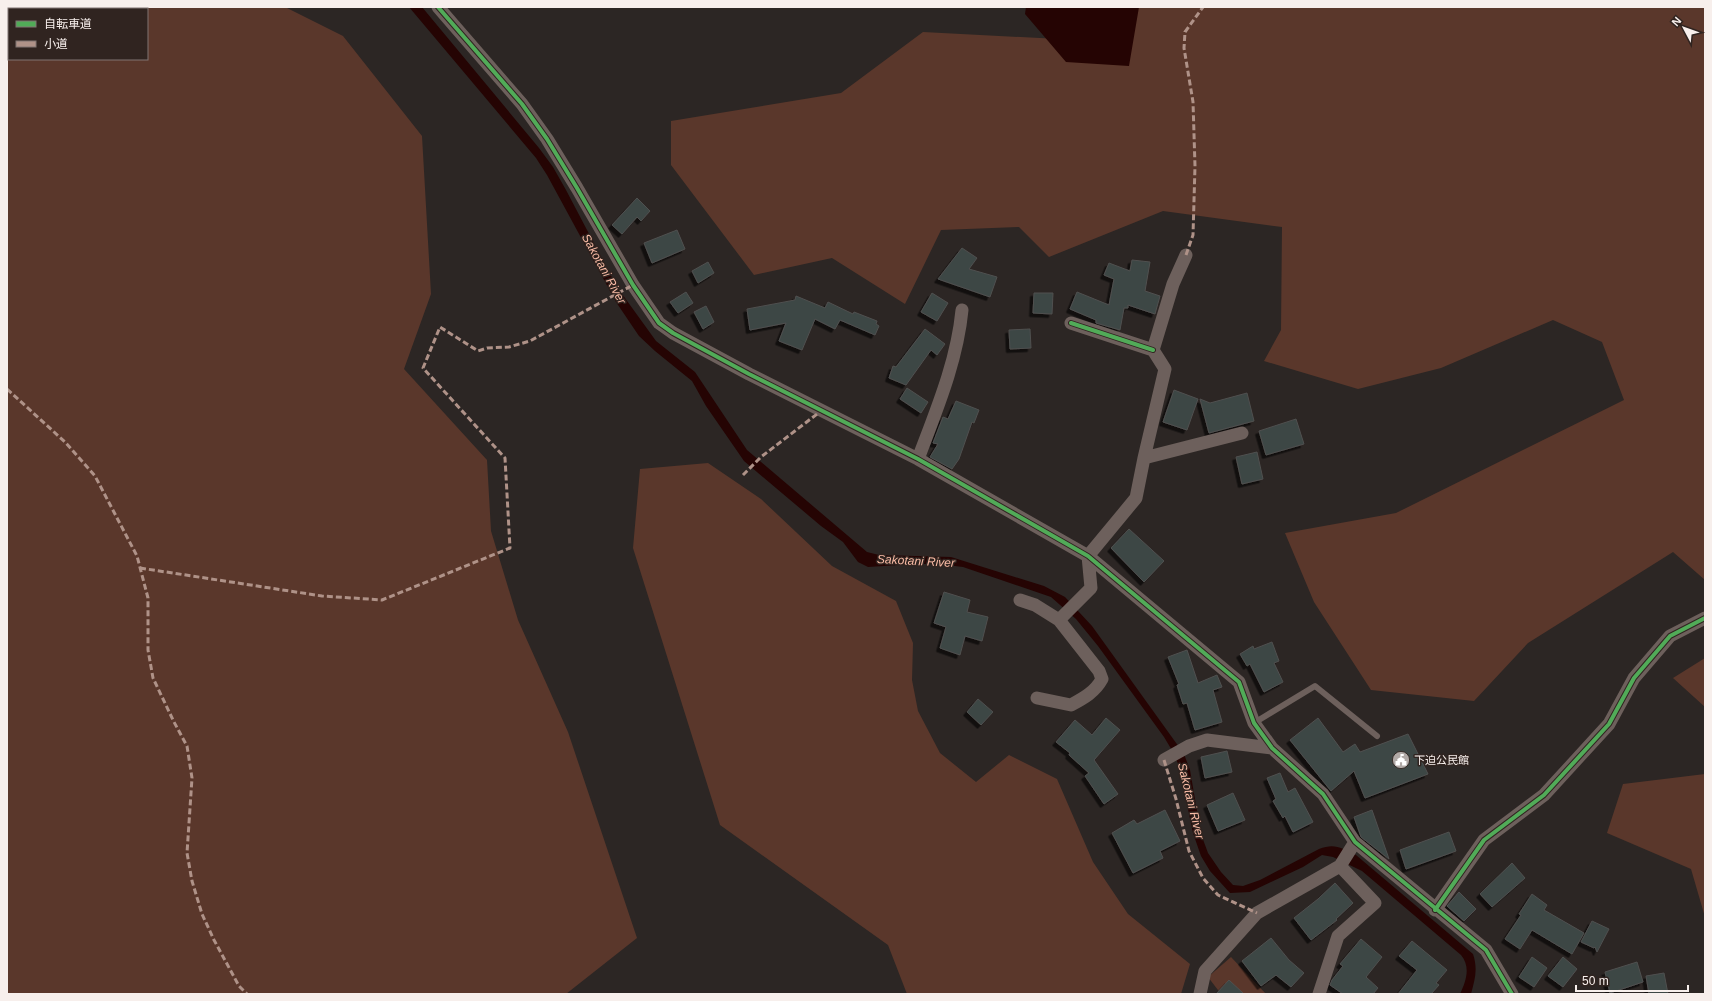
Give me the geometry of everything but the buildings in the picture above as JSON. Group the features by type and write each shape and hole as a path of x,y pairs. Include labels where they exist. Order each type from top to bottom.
{"street":[{"path":"438,7 522,104 547,139 633,285 659,323 673,333 749,374 918,459 1088,556 1239,682 1254,722 1272,748 1323,794 1352,846 1486,950 1512,994"},
{"path":"1153,350 1172,284 1186,254"},
{"path":"918,459 946,383 960,328 962,310"},
{"path":"1061,618 1091,588 1088,556 1136,498 1165,369 1153,350 1071,323"},
{"path":"1144,458 1242,433"},
{"path":"1020,600 1035,605 1061,618 1099,671 1102,679 1097,688 1071,705 1037,698"},
{"path":"1435,910 1484,840 1544,795 1609,724 1634,678 1670,636 1705,618"},
{"path":"1167,758 1189,746 1208,740 1272,748"},
{"path":"1200,994 1205,971 1257,913 1340,866 1352,846"},
{"path":"1319,994 1338,936 1375,903 1340,866"}],"lane":[{"path":"1254,722 1315,686 1377,736"}],"shaded area":[{"path":"7,7 285,7 343,36 422,136 431,294 404,369 487,460 491,531 518,620 568,732 637,938 566,994 7,994"},
{"path":"1118,7 1705,7 1705,580 1673,552 1528,643 1474,701 1371,690 1314,602 1285,533 1396,513 1624,400 1602,342 1553,320 1441,368 1358,389 1264,361 1281,330 1282,227 1163,211 1049,257 1019,227 941,230 905,304 832,258 754,275 671,165 671,121 841,93 923,32 1116,42"},
{"path":"708,463 761,499 832,566 896,601 913,643 912,680 918,711 940,753 976,782 1009,755 1057,779 1093,862 1128,914 1190,964 1181,994 907,994 888,945 720,825 633,548 640,469"},
{"path":"1705,658 1705,707 1673,678"},
{"path":"1705,774 1705,917 1691,869 1607,833 1623,784"},
{"path":"1231,957 1266,994 1221,994 1208,977"}],"water":[{"name":"Sakotani River","path":"409,7 422,7 539,148 553,167 566,190 617,287 656,341 695,372 747,450 867,552 879,555 951,557 1044,586 1065,597 1092,626 1184,754 1190,770 1201,834 1208,853 1221,872 1233,885 1243,886 1260,880 1325,847 1334,846 1346,850 1356,855 1473,954 1476,969 1471,994 1460,994 1466,979 1467,969 1461,955 1362,871 1333,857 1322,855 1303,867 1250,892 1230,893 1210,871 1201,856 1193,833 1179,766 1164,737 1098,646 1076,619 1051,597 963,567 939,564 915,564 868,567 858,562 843,542 821,526 744,461 706,406 692,381 639,336 616,302 547,175 536,158"},
{"path":"1026,7 1139,7 1129,66 1066,62 1025,14"}],"marked path":[{"path":"1186,255 1193,235 1195,166 1193,102 1184,48 1185,32 1203,7"},
{"path":"140,568 322,596 382,600 510,548 505,458 423,368 440,327 478,351 487,348 509,347 530,341 633,285"},
{"path":"7,389 65,442 95,476 137,556 148,598 148,650 153,678 187,746 192,778 187,853 192,881 202,914 214,940 239,986 247,994"},
{"path":"743,475 761,457 821,411"},
{"path":"1164,760 1176,799 1189,851 1203,878 1218,895 1257,913"}],"cycle path":[{"path":"438,7 522,104 547,139 633,285 659,323 673,333 749,374 918,459 1088,556 1239,682 1254,723 1272,748 1323,794 1355,842 1486,950 1512,994"},
{"path":"1071,323 1153,350"},
{"path":"1435,910 1484,840 1544,795 1609,724 1634,678 1670,636 1705,618"}],"place":[{"name":"下迫公民館","path":"1401,760"}]}
